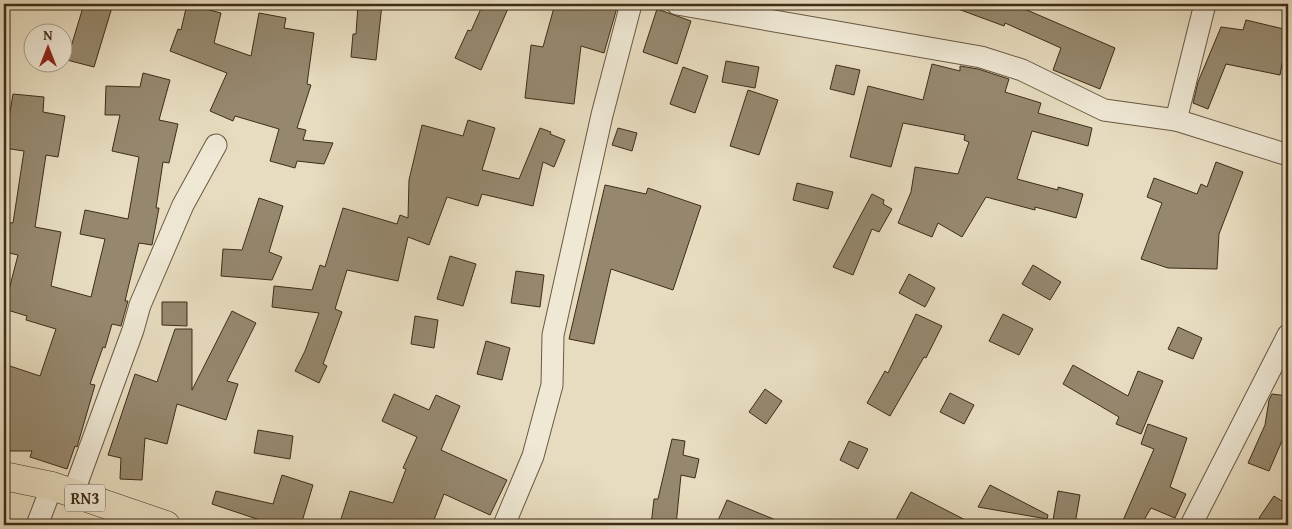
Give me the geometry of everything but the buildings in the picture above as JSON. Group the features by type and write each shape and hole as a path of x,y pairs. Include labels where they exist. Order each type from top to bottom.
{"highway":[{"name":"RN3","path":"4,476 63,490 166,525"}],"street":[{"path":"504,525 533,456 552,385 553,335 602,115 630,4"},
{"path":"677,4 981,57 1022,70 1104,110 1176,120 1288,155"},
{"path":"1176,120 1206,4"},
{"path":"36,525 63,490 133,330 140,305 183,205 216,145"},
{"path":"1191,525 1288,335"}]}
